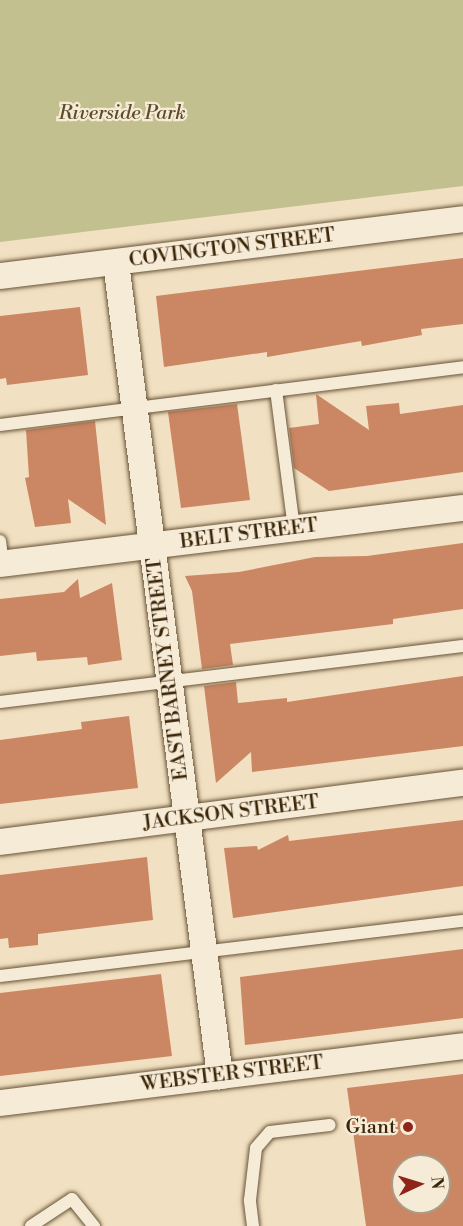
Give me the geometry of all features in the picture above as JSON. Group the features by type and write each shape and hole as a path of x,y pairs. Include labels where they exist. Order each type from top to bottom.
{"street":[{"name":"COVINGTON STREET","path":"0,276 463,219"},
{"name":"EAST BARNEY STREET","path":"116,262 220,1076"},
{"name":"BELT STREET","path":"1,556 153,546 463,508"},
{"name":"JACKSON STREET","path":"0,843 463,783"},
{"name":"WEBSTER STREET","path":"0,1103 463,1046"}],"lane":[{"path":"0,425 463,367"},
{"path":"276,390 294,528"},
{"path":"0,702 463,646"},
{"path":"0,976 463,921"},
{"path":"253,1226 250,1200 256,1148 270,1132 330,1125"},
{"path":"31,1226 72,1199 94,1226"}],"green space":[{"name":"Riverside Park","path":"0,0 463,0 463,186 0,242"}],"building":[{"path":"463,258 463,324 421,329 422,335 362,346 361,341 267,357 267,352 164,367 156,296"},
{"path":"80,307 88,375 7,385 6,378 0,379 0,316"},
{"path":"316,394 369,430 366,406 399,403 400,414 463,405 463,472 329,491 294,468 289,428 319,424"},
{"path":"237,404 250,500 181,508 168,412"},
{"path":"95,421 106,525 68,499 71,523 35,527 25,478 29,477 26,430"},
{"path":"463,543 463,609 393,619 393,624 230,644 233,665 202,669 192,591 185,576 239,572 315,557 367,556"},
{"path":"78,579 80,598 112,583 122,660 88,665 87,657 37,661 36,652 0,656 0,599 64,592"},
{"path":"463,676 463,746 252,772 251,752 216,783 204,686 236,682 238,703 287,698 287,702"},
{"path":"129,716 138,788 0,804 0,740 82,729 81,722"},
{"path":"463,820 463,886 233,918 224,848 257,846 258,850 288,835 289,841"},
{"path":"147,857 153,920 38,934 38,945 9,948 8,938 0,939 0,875"},
{"path":"463,949 463,1018 245,1045 240,977"},
{"path":"161,974 172,1056 0,1076 0,993"},
{"name":"Giant","path":"463,1074 463,1226 366,1226 347,1088"}],"place":[{"name":"Giant","path":"408,1127"}]}
